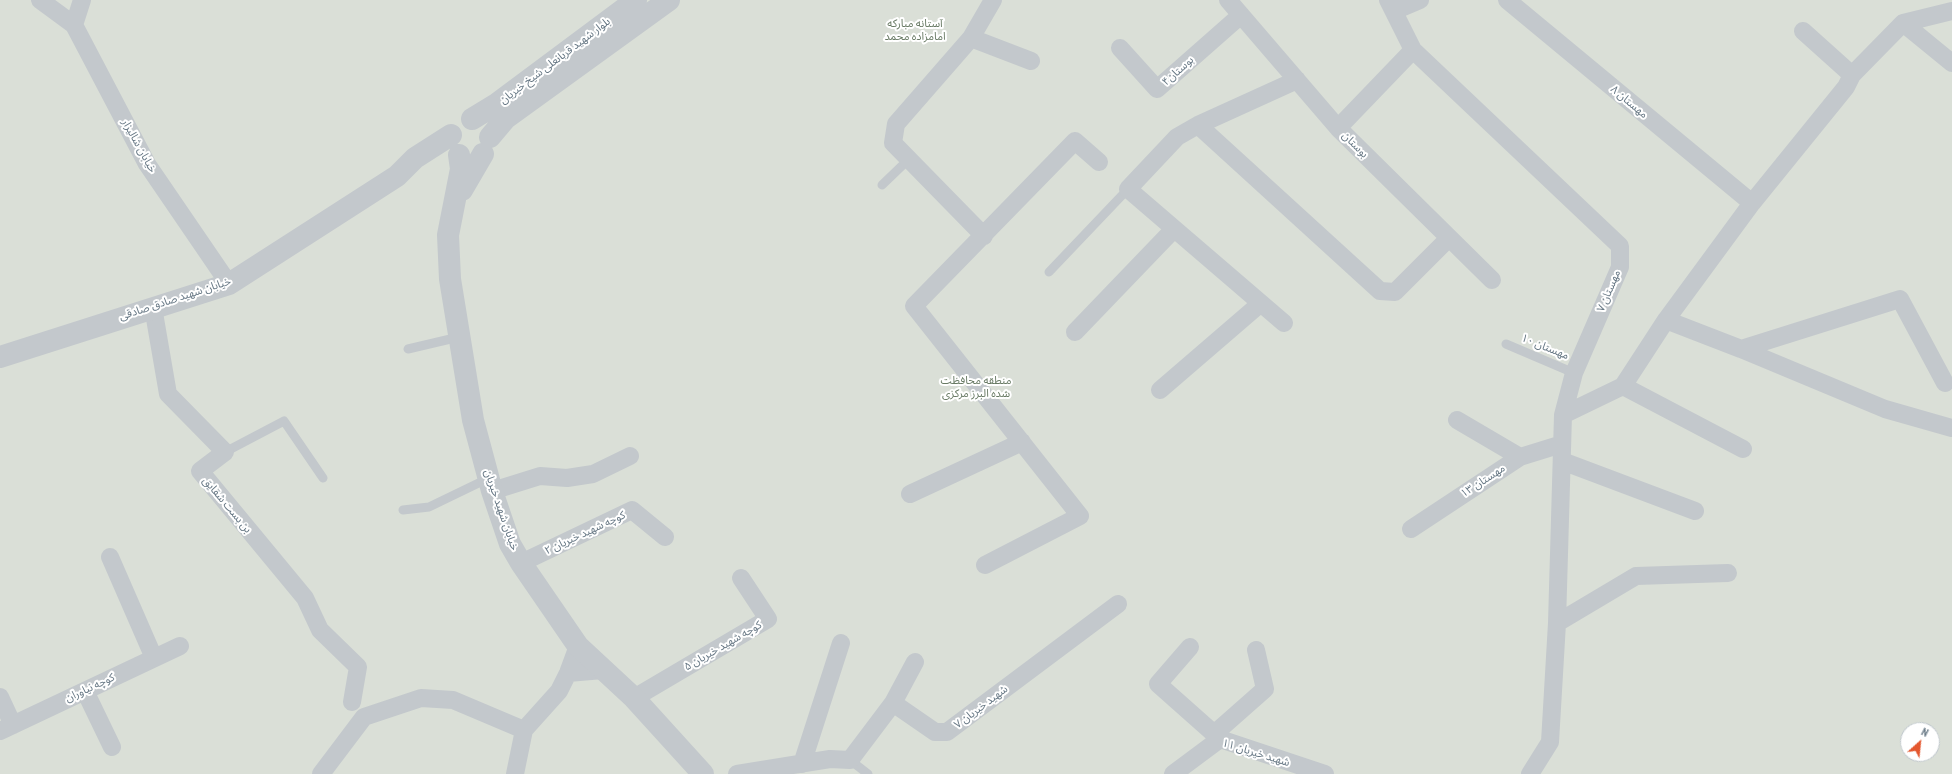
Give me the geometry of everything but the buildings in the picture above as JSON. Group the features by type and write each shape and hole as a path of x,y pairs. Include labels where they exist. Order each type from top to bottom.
{"street":[{"path":"40,0 74,25 82,0"},
{"name":"بلوار شهید قربانعلی شیخ خیریان","path":"472,119 583,51 636,0"},
{"path":"455,204 486,146 506,118 583,51 668,0"},
{"path":"984,236 893,143 896,124 971,38 993,0"},
{"name":"بوستان","path":"1228,0 1338,128 1492,280"},
{"path":"1391,6 1420,0"},
{"name":"مهستان ۸","path":"1507,0 1752,203"},
{"name":"مهستان ۷","path":"1391,6 1413,50 1620,246 1620,267 1574,373 1563,415 1556,623"},
{"path":"1563,415 1623,386 1666,320 1752,203 1846,87 1852,75 1903,23 1945,8"},
{"name":"بوستان۴","path":"1120,48 1157,89 1241,15"},
{"path":"1903,23 1952,63"},
{"name":"خیابان شالیزار","path":"74,25 147,164 229,284"},
{"path":"1803,31 1852,75"},
{"path":"971,38 1031,61"},
{"path":"1338,128 1413,50"},
{"path":"1284,323 1128,189 1178,136 1198,125 1297,80"},
{"path":"455,204 461,169 455,146 453,129 461,122 472,119 482,123 486,127 486,146"},
{"path":"1198,125 1380,291 1394,292 1449,238"},
{"path":"985,565 1080,516 914,306 984,236 1075,141 1099,162"},
{"path":"455,146 471,158 486,146"},
{"name":"خیابان شهید صادق صادقی","path":"0,357 229,284 397,176 415,158 455,146"},
{"name":"خیابان شهید خیریان","path":"455,204 448,235 450,279 459,337 473,420 490,485 510,544 521,563 578,646 634,698 703,774"},
{"path":"1075,332 1174,229"},
{"path":"1741,349 1900,299 1945,383"},
{"path":"1160,390 1260,303"},
{"path":"154,307 168,394 226,452"},
{"path":"1666,320 1885,408 1952,428"},
{"path":"1623,386 1743,450"},
{"path":"1457,420 1520,457"},
{"path":"910,494 1022,442"},
{"name":"بن بست شقایق","path":"226,452 200,471 305,598 320,630 358,667 352,702"},
{"path":"1562,453 1695,511"},
{"name":"مهستان ۱۳","path":"1410,529 1520,457 1562,453"},
{"path":"490,485 540,476 567,478 593,474 630,456"},
{"name":"کوچه شهید خیریان ۲","path":"521,563 632,510 665,537"},
{"path":"110,557 154,658"},
{"path":"1530,774 1550,742 1556,623 1636,576 1728,573"},
{"name":"کوچه شهید خیریان ۵","path":"634,698 768,619 740,578"},
{"name":"شهید خیریان ۷","path":"893,703 935,732 947,732 1118,604"},
{"path":"802,764 841,643"},
{"name":"کوچه نیاوران","path":"7,728 180,646"},
{"path":"515,774 524,730 559,691 568,673 578,646"},
{"path":"1190,647 1158,684 1217,737 1265,689 1256,650"},
{"path":"737,774 830,759 850,760 893,703 915,662"},
{"path":"568,673 604,670"},
{"path":"85,691 112,747"},
{"path":"0,697 7,728"},
{"path":"321,774 364,717 421,698 453,700 524,730"},
{"name":"شهید خیریان ۱۱","path":"1173,774 1217,737 1325,774"}],"lane":[{"path":"882,185 909,159"},
{"path":"1049,272 1128,189"},
{"path":"408,349 459,337"},
{"name":"مهستان ۱۰","path":"1506,344 1574,373"},
{"path":"226,452 284,421 322,478"},
{"path":"403,510 429,507 490,485"},
{"path":"850,760 868,774"}],"green space":[{"name":"منطقه محافظت شده البرز مرکزی","path":"0,0 1952,0 1952,774 0,774"}],"park label":[{"name":"آستانه مبارکه امامزاده محمد","path":"915,30"}]}
